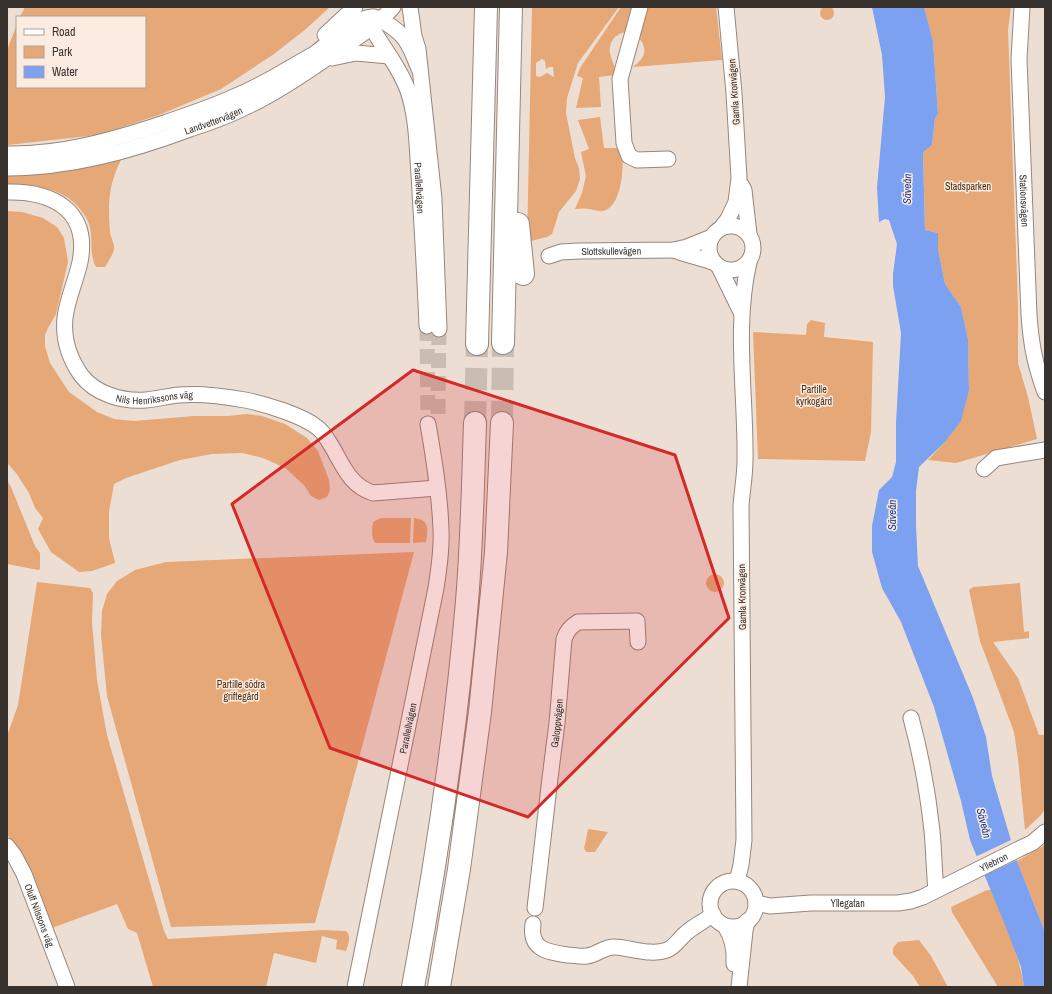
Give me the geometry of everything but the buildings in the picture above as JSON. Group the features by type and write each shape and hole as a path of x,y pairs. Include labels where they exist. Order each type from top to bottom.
{"highway":[{"path":"477,344 486,7"},
{"path":"504,343 511,7"},
{"path":"508,145 514,169 523,274"},
{"path":"413,987 441,824 453,738 467,600 475,423"},
{"path":"439,987 459,869 480,712 496,552 502,423"}],"street":[{"name":"Landvettervägen","path":"320,56 323,36 355,7"},
{"name":"Landvettervägen","path":"7,168 52,166 115,154 174,135 246,107 281,89 320,56 393,7"},
{"name":"Parallellvägen","path":"410,7 418,49 434,198 433,327 424,244 416,133 408,91 401,75 375,33 376,18 397,30 405,37 420,71"},
{"path":"640,7 620,79 624,143 629,156 637,160 668,159"},
{"name":"Gamla Kronvägen","path":"716,232 728,219 736,202 739,178 734,93 726,7"},
{"name":"Stationsvägen","path":"1022,7 1019,59 1029,315 1036,366 1045,392"},
{"path":"320,56 356,53 389,56"},
{"name":"Landvettervägen","path":"7,154 50,152 87,145 153,127 210,108 320,56"},
{"name":"Gamla Kronvägen","path":"739,178 744,190 749,234"},
{"name":"Nils Henrikssons väg","path":"7,192 33,193 54,200 70,212 76,222 80,235 80,262 65,317 65,334 72,361 81,376 92,385 105,393 118,398 132,400 146,400 178,395 200,394 238,399 264,405 305,420 318,427 330,443 354,483 364,490 373,492 437,488"},
{"path":"730,226 738,226 749,234 753,242 754,250 749,262 744,267 731,271 717,265 710,253 709,248 716,232 730,226"},
{"name":"Slottskullevägen","path":"549,256 562,252 579,250 674,250 687,246 716,232"},
{"name":"Slottskullevägen","path":"674,250 717,265"},
{"name":"Gamla Kronvägen","path":"737,881 742,865 744,840 741,506 745,462 742,313 744,286 749,262"},
{"name":"Gamla Kronvägen","path":"717,265 742,313"},
{"name":"Parallellvägen","path":"355,987 436,588 440,559 441,531 435,467 433,424"},
{"path":"984,469 996,458 1045,450"},
{"name":"Galoppvägen","path":"536,908 557,723 564,639 566,632 571,626 578,622 637,621 638,642"},
{"path":"911,718 918,744 927,795 932,832 936,890"},
{"name":"Yllebron","path":"968,874 1032,843 1045,832"},
{"name":"Oluff Nilssons väg","path":"7,846 14,855 24,874 67,987"},
{"name":"Yllegatan","path":"756,903 770,906 811,903 898,903 912,901 923,897 968,874"},
{"path":"725,926 736,926 747,922 752,917 755,910 755,896 746,884 737,881 724,882 713,892 710,899 710,907 713,914 718,921 725,926 730,934 735,952 731,987"},
{"path":"534,924 532,932 537,945 542,949 560,954 587,956 608,947 661,952 675,946 685,933 704,922 713,914"},
{"path":"739,987 747,922"}],"highlighted area":[{"path":"413,370 675,455 729,618 528,817 330,748 232,504"}],"green space":[{"path":"827,6 832,8 834,13 832,18 827,20 822,18 820,13 822,8"},
{"path":"25,7 330,7 306,29 274,54 221,89 159,115 98,135 7,145 7,50 16,27 16,88 146,88 146,16 20,16"},
{"path":"532,7 619,7 578,63 567,98 566,113 575,158 579,168 580,179 576,191 559,212 552,234 547,237 527,242","holes":["542,59 545,61 546,69 553,67 554,77 547,73 540,77 536,76 536,63"]},
{"path":"621,7 636,7 628,32 617,35 610,45 610,53 615,72 614,75 599,77 601,107 576,108 583,78 577,76 580,68"},
{"path":"645,7 716,7 722,60 633,67 640,61 644,54 644,46 639,38"},
{"name":"Stadsparken","path":"924,7 1011,7 1008,30 1018,306 1018,363 1028,397 1037,439 956,463 928,460 944,443 969,390 968,339 961,307 945,284 938,249 938,233 925,230 923,151 932,145 935,119 938,114 933,41"},
{"path":"600,117 604,148 622,148 623,164 621,184 615,201 610,208 603,211 575,209 582,193 586,176 581,152 589,149 578,120"},
{"path":"121,160 111,187 109,204 110,232 114,250 105,267 96,267 92,252 89,223 80,209 73,202 65,196 47,189 27,185 7,184 7,176 36,175"},
{"path":"7,211 22,212 43,218 57,227 64,238 68,262 56,314 45,335 45,346 50,363 69,392 97,412 114,419 134,421 194,416 228,416 247,414 262,416 285,424 307,438 318,451 329,480 330,490 327,497 319,500 311,496 304,485 285,468 263,458 242,453 212,454 180,460 126,478 114,484 109,512 109,538 115,563 92,571 79,572 51,552 38,529 43,518 35,508 29,493 16,473 7,463"},
{"name":"Partille kyrkogård","path":"811,320 825,323 824,337 873,342 871,432 865,461 758,459 753,332 806,335 807,324"},
{"path":"7,480 35,546 40,553 40,569 38,570 7,564"},
{"path":"381,518 411,518 410,543 375,543 372,536 373,522"},
{"path":"414,518 423,521 427,526 426,542 413,543"},
{"name":"Partille södra griftegård","path":"414,552 315,923 171,927 107,696 101,635 102,611 107,594 117,581 135,570 166,562"},
{"path":"711,574 719,574 724,579 722,590 719,592 711,592 706,587 706,579"},
{"path":"37,582 90,588 93,593 92,622 97,680 107,735 164,931 168,939 323,930 346,931 349,938 346,951 336,949 337,940 322,936 316,963 274,953 266,987 153,987 137,933 128,929 117,904 52,928 26,862 7,834 7,736 18,705"},
{"path":"1020,583 1024,632 1029,631 1029,638 993,642 1018,678 1039,735 1045,735 1045,809 1041,815 1025,830 1014,732 980,641 969,590 973,587"},
{"path":"588,829 608,832 595,852 586,852 584,848"},
{"path":"1045,845 1045,932 1017,861"},
{"path":"987,890 991,890 1010,937 1019,962 1024,987 998,987 952,912 951,907"},
{"path":"919,940 931,956 948,987 920,987 913,976 893,954 893,948 898,942"}],"water":[{"name":"Säveån","path":"872,7 924,7 933,41 938,114 935,119 932,145 923,152 925,230 938,233 938,249 945,284 961,307 968,339 969,390 961,421 944,443 919,467 916,491 918,566 973,698 986,737 992,776 1017,861 1045,932 1045,987 1024,987 1021,967 970,840 961,801 934,707 901,622 882,588 872,552 872,526 879,490 892,477 896,462 896,423 901,333 893,286 897,244 889,220 885,219 879,222 877,187 885,97 882,55"}],"pier":[{"path":"1013,839 1019,859 983,876 975,857"}],"tunnel":[{"path":"427,326 428,424"},
{"path":"438,414 439,329"},
{"path":"502,423 503,343"},
{"path":"475,423 477,344"}]}
